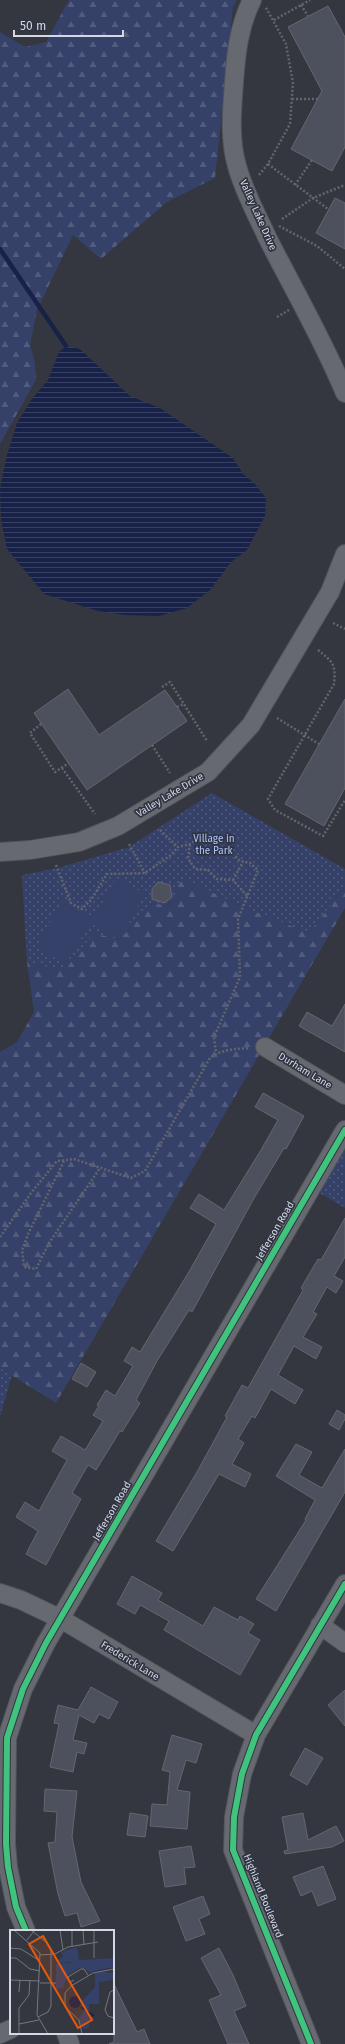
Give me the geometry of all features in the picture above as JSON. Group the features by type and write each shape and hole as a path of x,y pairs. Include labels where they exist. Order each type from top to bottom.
{"street":[{"name":"Valley Lake Drive","path":"258,2 246,13 236,48 231,127 237,166 251,204 288,280 330,356 345,393"},
{"name":"Valley Lake Drive","path":"0,852 30,850 79,842 118,826 208,772 250,724 330,592 345,554"},
{"name":"Durham Lane","path":"265,1047 345,1096"},
{"name":"Jefferson Road","path":"26,1930 16,1907 8,1867 6,1844 7,1738 23,1689 46,1643 345,1130"},
{"name":"Highland Boulevard","path":"312,2044 233,1850 234,1817 242,1774 256,1735 345,1584"},
{"name":"Frederick Lane","path":"0,1593 21,1600 61,1618 256,1735"},
{"path":"320,1625 345,1643"},
{"path":"0,2034 10,2029"},
{"path":"66,2034 70,2044"}],"path":[{"path":"274,20 310,0"},
{"path":"258,2 274,20 286,44 290,59 293,83 290,124 268,164 259,175"},
{"path":"301,5 308,16"},
{"path":"292,99 318,99"},
{"path":"295,185 312,160"},
{"path":"268,164 328,209"},
{"path":"282,219 313,198 345,185"},
{"path":"276,225 317,246 345,269"},
{"path":"334,623 345,629"},
{"path":"318,650 333,662 336,670 334,684 268,799 275,810 323,836 345,800"},
{"path":"162,687 170,682 207,741"},
{"path":"177,707 184,704"},
{"path":"277,718 319,744"},
{"path":"41,724 30,732 55,772 69,763"},
{"path":"152,745 170,773"},
{"path":"62,768 94,814"},
{"path":"160,830 178,847"},
{"path":"56,865 71,903 82,909 91,900 107,874 145,873 171,855 178,847 190,844 201,836 212,841 218,848 230,851 243,862 250,862 258,870 238,919 240,976 214,1037 216,1053"},
{"path":"129,844 145,873"},
{"path":"190,844 188,858 195,869 208,870 217,879 233,880 247,896"},
{"path":"233,880 243,862"},
{"path":"0,1237 31,1193 57,1162 74,1159 131,1178 145,1171 210,1058 216,1053 230,1050 265,1047"},
{"path":"64,1160 29,1232 22,1250 24,1267 36,1269 53,1237 100,1168"}],"green space":[{"path":"69,0 237,0 233,7 215,178 167,202 101,259 73,235 37,310 30,345 35,363 36,380 0,444 0,32 25,47 46,42"},
{"name":"Village in the Park","path":"212,793 345,869 345,887 309,933 241,906 184,879 176,898 166,906 153,903 119,940 94,933 64,971 27,962 22,875 58,868 129,847"},
{"path":"116,878 145,894 119,940 90,923 66,964 36,947 62,901 93,919"},
{"path":"184,879 241,906 309,933 345,887 345,908 56,1403 0,1368 0,1052 17,1042 34,1012 27,962 64,971 94,933 119,940 153,903 167,906 176,898 175,886"},
{"path":"345,1130 345,1208 311,1188"},
{"path":"0,1368 12,1375 0,1417"}],"shaded area":[{"path":"66,346 80,349 130,396 160,408 233,458 243,474 254,483 266,498 265,516 247,550 231,562 210,590 187,608 159,616 125,615 98,611 44,594 7,549 1,520 0,488 7,455 17,423 32,399 48,380 59,352"}],"building":[{"path":"328,6 345,37 345,147 332,171 291,149 322,91 288,27"},
{"path":"335,198 345,203 345,249 316,233"},
{"path":"68,689 99,735 165,690 187,721 87,790 34,713"},
{"path":"345,699 345,788 324,826 285,804"},
{"path":"158,882 170,885 172,897 164,903 152,899 152,889"},
{"path":"345,1004 345,1052 299,1026 307,1012 332,1026"},
{"path":"263,1093 304,1116 286,1149 284,1148 253,1200 192,1312 189,1310 157,1361 136,1400 140,1403 122,1432 120,1431 96,1470 88,1465 72,1493 81,1499 46,1565 26,1554 38,1531 16,1517 25,1502 39,1511 67,1460 52,1451 61,1436 85,1450 103,1421 93,1415 99,1406 97,1405 106,1390 115,1396 133,1366 124,1361 132,1347 140,1352 190,1270 216,1224 190,1208 199,1194 224,1210 261,1150 278,1120 255,1107"},
{"path":"345,1218 345,1257 334,1276 343,1281 336,1293 327,1287 313,1312 317,1314 303,1337 322,1347 316,1359 294,1346 278,1375 303,1390 295,1404 271,1389 255,1418 252,1416 238,1439 244,1443 232,1464 251,1474 245,1487 219,1474 173,1551 156,1541 197,1472 227,1417 225,1416 242,1385 248,1388 303,1290 301,1288 318,1259 321,1260"},
{"path":"81,1363 96,1372 87,1387 72,1379"},
{"path":"337,1410 345,1415 345,1419 339,1430 329,1424"},
{"path":"296,1444 312,1452 299,1475 322,1488 345,1449 345,1492 276,1611 256,1599 306,1520 305,1519 315,1500 276,1476"},
{"path":"132,1576 162,1593 158,1600 203,1626 214,1607 238,1620 240,1616 254,1624 248,1633 260,1640 240,1675 164,1630 169,1621 140,1605 135,1614 117,1604"},
{"path":"91,1687 118,1702 109,1719 99,1714 94,1723 79,1715 73,1740 87,1743 84,1754 77,1752 73,1772 50,1767 59,1724 54,1723 58,1705 78,1710"},
{"path":"345,1690 345,1726 328,1705"},
{"path":"172,1735 202,1744 196,1763 186,1760 177,1790 190,1792 187,1829 150,1826 152,1804 167,1805 170,1772 162,1770"},
{"path":"305,1748 323,1758 307,1785 290,1775"},
{"path":"45,1789 77,1791 72,1837 81,1882 100,1921 81,1927 77,1913 65,1916 58,1894 48,1843 55,1842 57,1812 44,1811"},
{"path":"130,1813 148,1816 145,1837 127,1835"},
{"path":"303,1813 308,1840 336,1826 344,1841 332,1847 285,1854 284,1851 288,1850 282,1817"},
{"path":"191,1846 195,1867 184,1868 186,1884 165,1887 159,1851"},
{"path":"323,1866 336,1899 318,1906 312,1891 301,1896 293,1877"},
{"path":"203,1896 210,1914 199,1919 205,1934 186,1941 173,1907"},
{"path":"219,1948 233,1975 246,2006 234,2011 249,2044 228,2044 209,2000 221,1995 201,1958"},
{"path":"114,1984 137,2032 144,2029 150,2044 109,2044 114,2042"}],"waterway":[{"path":"0,249 66,346"}],"cycle path":[{"path":"26,1930 16,1907 8,1867 6,1844 7,1738 23,1689 46,1643 345,1130"},
{"path":"311,2044 233,1850 234,1817 242,1774 256,1735 345,1584"}]}
